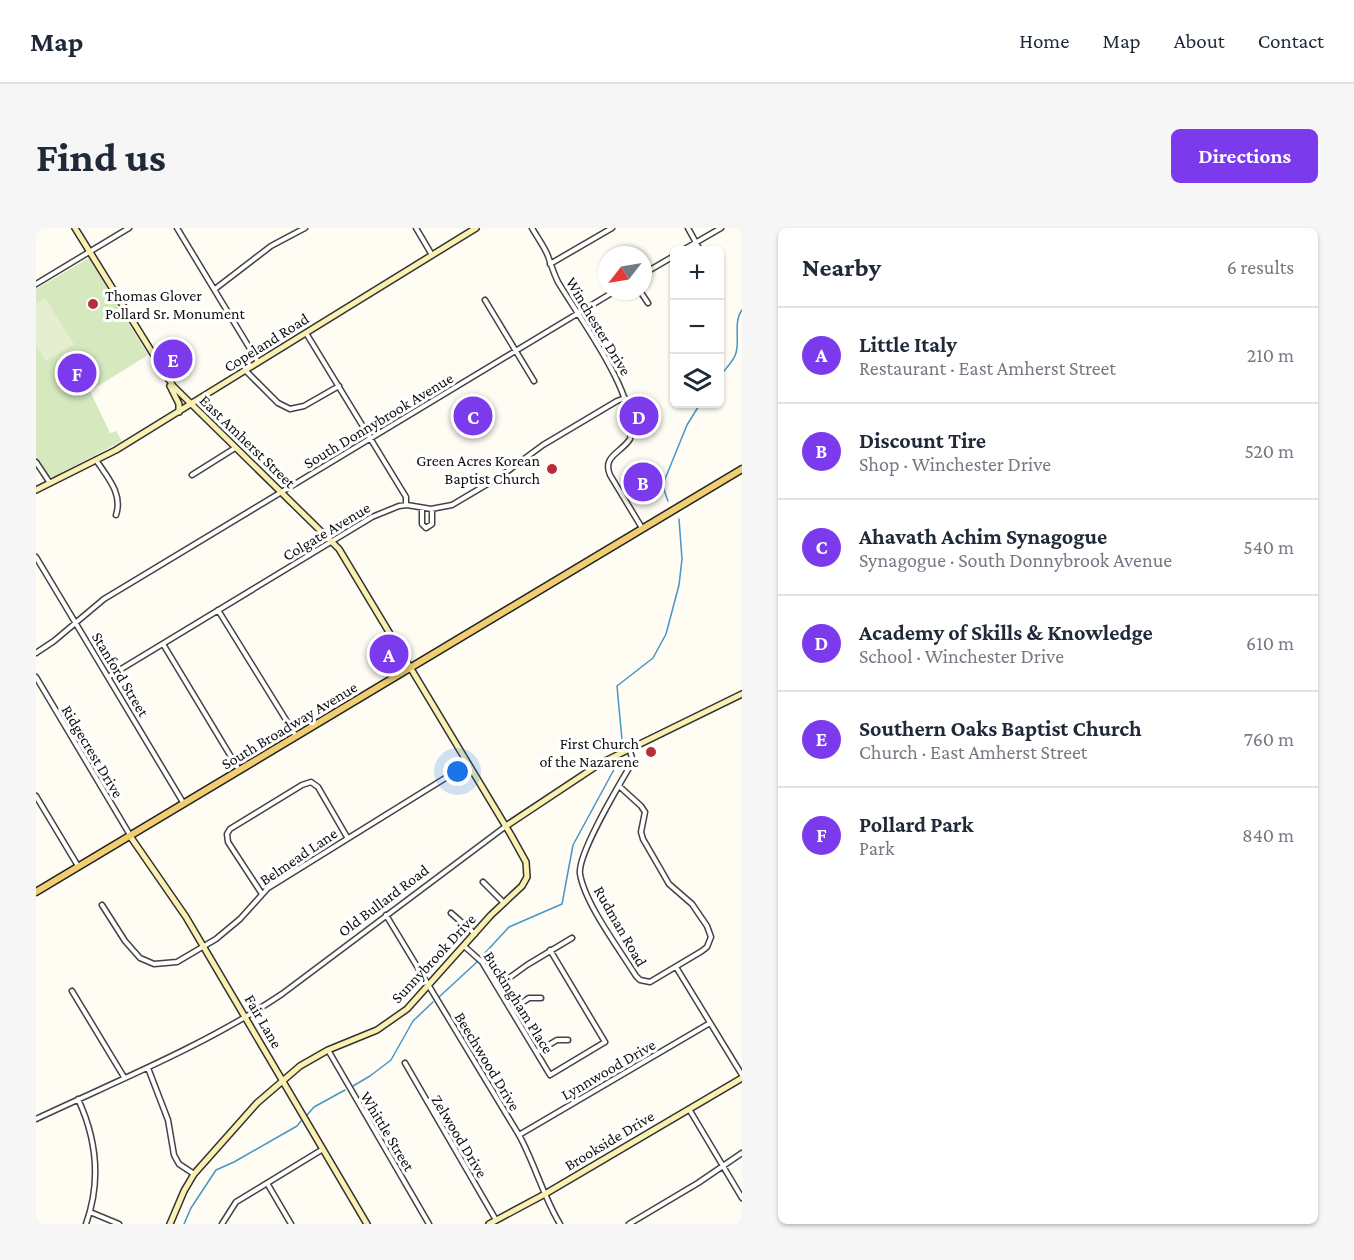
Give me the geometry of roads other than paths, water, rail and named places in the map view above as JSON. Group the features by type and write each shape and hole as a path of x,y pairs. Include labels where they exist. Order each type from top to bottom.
{"main road":[{"name":"South Broadway Avenue","path":"36,892 742,469"}],"street":[{"name":"East Amherst Street","path":"75,228 169,381 339,549 524,856 527,869"},
{"path":"36,284 129,228"},
{"path":"177,228 258,362"},
{"path":"215,289 271,246 305,228"},
{"path":"416,228 432,255"},
{"name":"Copeland Road","path":"36,490 96,460 191,405 476,228"},
{"name":"Winchester Drive","path":"532,228 578,314 615,374 625,398 632,426 630,439 611,456 608,466 610,475 642,529"},
{"path":"550,264 612,228"},
{"path":"688,228 698,246"},
{"path":"690,246 721,228"},
{"path":"652,269 670,258"},
{"path":"485,300 534,381"},
{"name":"South Donnybrook Avenue","path":"36,652 54,641 104,599 601,300"},
{"path":"306,333 406,497 406,505"},
{"path":"245,370 278,403 290,409 304,406 339,386"},
{"path":"169,381 179,404 179,412"},
{"name":"Colgate Avenue","path":"108,677 383,511 406,505 432,509 458,502 501,476 543,445 625,398"},
{"path":"192,475 235,448"},
{"path":"96,460 118,495 119,506 116,515"},
{"path":"36,462 50,483"},
{"path":"422,508 422,524 426,528 432,525 432,509"},
{"name":"Stanford Street","path":"36,557 184,804"},
{"path":"36,569 41,566"},
{"path":"218,610 296,736"},
{"path":"163,644 239,771"},
{"name":"Ridgecrest Drive","path":"36,677 130,836"},
{"name":"Old Bullard Road","path":"36,1119 148,1068 246,1017 282,994 506,826 601,763 742,694"},
{"name":"Rudman Road","path":"629,748 633,761 584,854 580,864 580,874 602,922 640,980 650,982 676,967"},
{"name":"Belmead Lane","path":"102,905 134,953 146,962 162,965 177,962 204,947 240,919 262,894 347,837 468,764"},
{"path":"262,894 228,842 227,834 230,829 302,785 311,782 318,787 347,837"},
{"path":"619,786 645,812 641,832 643,839 669,884 692,904 710,931 711,937 707,947 676,967 742,1076"},
{"path":"36,796 78,867"},
{"name":"Fair Lane","path":"130,836 186,917 367,1224"},
{"name":"Sunnybrook Drive","path":"170,1224 194,1174 251,1110 300,1066 328,1050 384,1025 407,1009 522,885 527,877 527,869"},
{"path":"483,882 504,903"},
{"path":"451,913 475,934"},
{"name":"Beechwood Drive","path":"386,915 519,1135 560,1224"},
{"path":"498,986 550,950 572,938"},
{"name":"Buckingham Place","path":"464,946 482,962 550,1075 605,1042 550,950"},
{"path":"72,991 124,1077"},
{"path":"511,1010 529,999 541,998"},
{"name":"Lynnwood Drive","path":"519,1135 710,1023"},
{"path":"537,1052 557,1040 567,1040"},
{"name":"Whittle Street","path":"328,1050 429,1224"},
{"name":"Zelwood Drive","path":"405,1063 496,1220"},
{"path":"148,1068 165,1110 174,1155 179,1164 194,1174"},
{"name":"Brookside Drive","path":"489,1224 545,1194 742,1076"},
{"path":"78,1099 90,1131 96,1162 94,1194 86,1224"},
{"path":"689,1108 742,1198"},
{"path":"222,1224 236,1202 323,1149"},
{"path":"629,1224 742,1153"},
{"path":"267,1183 291,1224"},
{"path":"90,1212 118,1224"}],"waterway":[{"path":"739,228 742,232"},
{"path":"724,371 736,353 737,325 742,310"},
{"path":"668,501 664,490 665,479 687,425 698,408"},
{"path":"622,740 617,686 653,658 666,634 679,585 682,559 679,519"},
{"path":"484,954 509,927 562,904 573,845 617,764"},
{"path":"439,997 477,962"},
{"path":"353,1086 391,1060 413,1021 433,1002"},
{"path":"307,1115 314,1107 345,1090"},
{"path":"184,1224 191,1208 216,1170 297,1126 301,1121"}],"place":[{"name":"Thomas Glover Pollard Sr. Monument","path":"93,304"},
{"name":"Southern Oaks Baptist Church","path":"173,359"},
{"name":"Pollard Park","path":"77,373"},
{"name":"Ahavath Achim Synagogue","path":"473,416"},
{"name":"Academy of Skills & Knowledge","path":"639,416"},
{"name":"Green Acres Korean Baptist Church","path":"552,469"},
{"name":"Discount Tire","path":"643,482"},
{"name":"Little Italy","path":"389,654"},
{"name":"First Church of the Nazarene","path":"651,752"}]}
